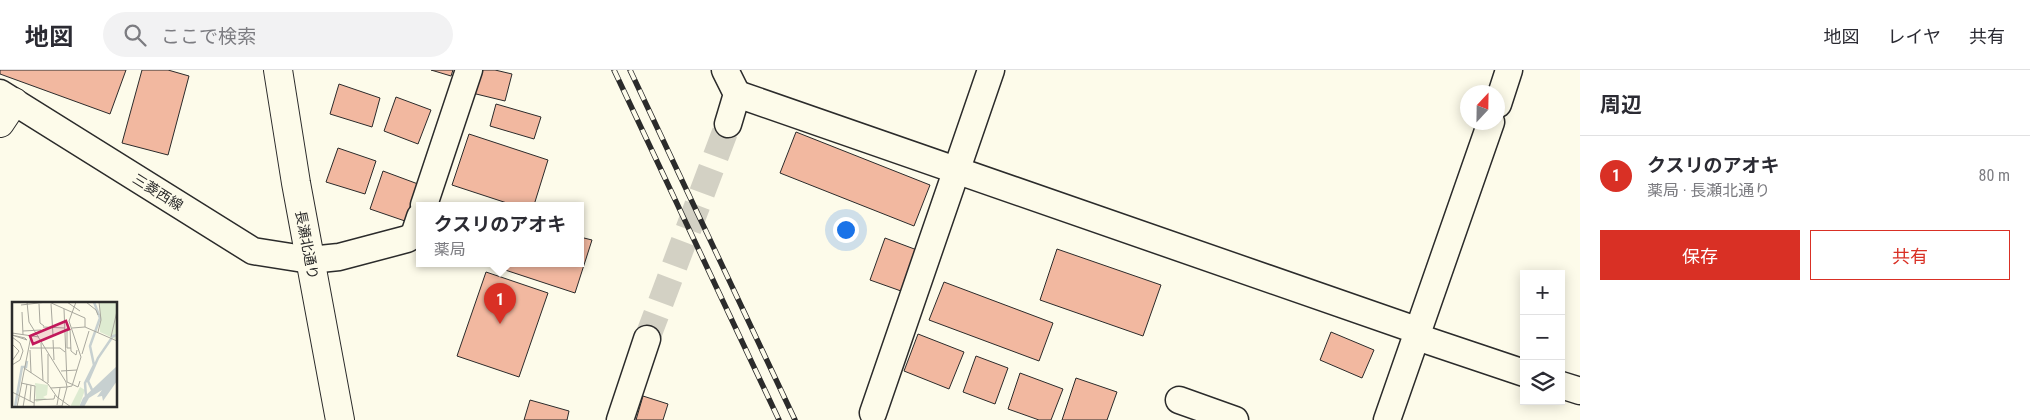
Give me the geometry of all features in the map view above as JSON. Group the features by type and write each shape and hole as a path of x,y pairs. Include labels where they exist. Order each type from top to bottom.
{"street":[{"name":"長瀬北通り","path":"278,70 310,260 340,420"},
{"path":"425,202 469,70"},
{"path":"725,70 737,94 728,124"},
{"path":"873,413 990,70"},
{"path":"1504,85 1509,70"},
{"path":"737,94 1520,372"},
{"name":"三菱西線","path":"4,106 253,251 310,260 340,257 407,239 414,235 416,229"},
{"path":"1387,420 1488,130"},
{"path":"620,420 647,339"},
{"path":"1565,386 1580,391"},
{"path":"1179,400 1235,420"}],"building":[{"path":"0,70 126,70 110,114 0,74"},
{"path":"142,70 168,70 189,76 168,155 122,143"},
{"path":"431,70 453,70 451,76"},
{"path":"477,70 495,70 512,74 505,101 472,93"},
{"path":"339,84 380,98 372,127 330,114"},
{"path":"396,97 431,110 418,144 384,131"},
{"path":"496,104 541,117 534,139 490,126"},
{"path":"796,132 930,185 914,226 780,173"},
{"path":"469,134 548,160 535,202 504,202 452,185"},
{"path":"338,148 376,161 365,194 326,182"},
{"path":"383,171 418,184 405,221 370,209"},
{"path":"584,238 592,240 584,265"},
{"path":"885,238 917,250 901,291 870,280"},
{"path":"1057,249 1161,285 1143,336 1040,300"},
{"path":"496,267 583,267 575,293"},
{"path":"486,272 548,293 519,377 457,356"},
{"path":"944,282 1053,323 1039,361 929,320"},
{"path":"1331,332 1374,350 1362,378 1320,360"},
{"path":"918,334 964,352 949,389 904,371"},
{"path":"976,356 1008,368 995,404 963,392"},
{"path":"1020,373 1063,389 1051,420 1039,420 1008,409"},
{"path":"1076,378 1117,392 1107,420 1062,420"},
{"path":"643,396 668,404 663,420 636,420"},
{"path":"530,400 569,411 567,420 524,420"}],"tunnel":[{"path":"647,339 728,124"}],"railway":[{"path":"614,70 779,420"},
{"path":"630,70 795,420"}],"place":[{"name":"クスリのアオキ","path":"500,324"}]}
